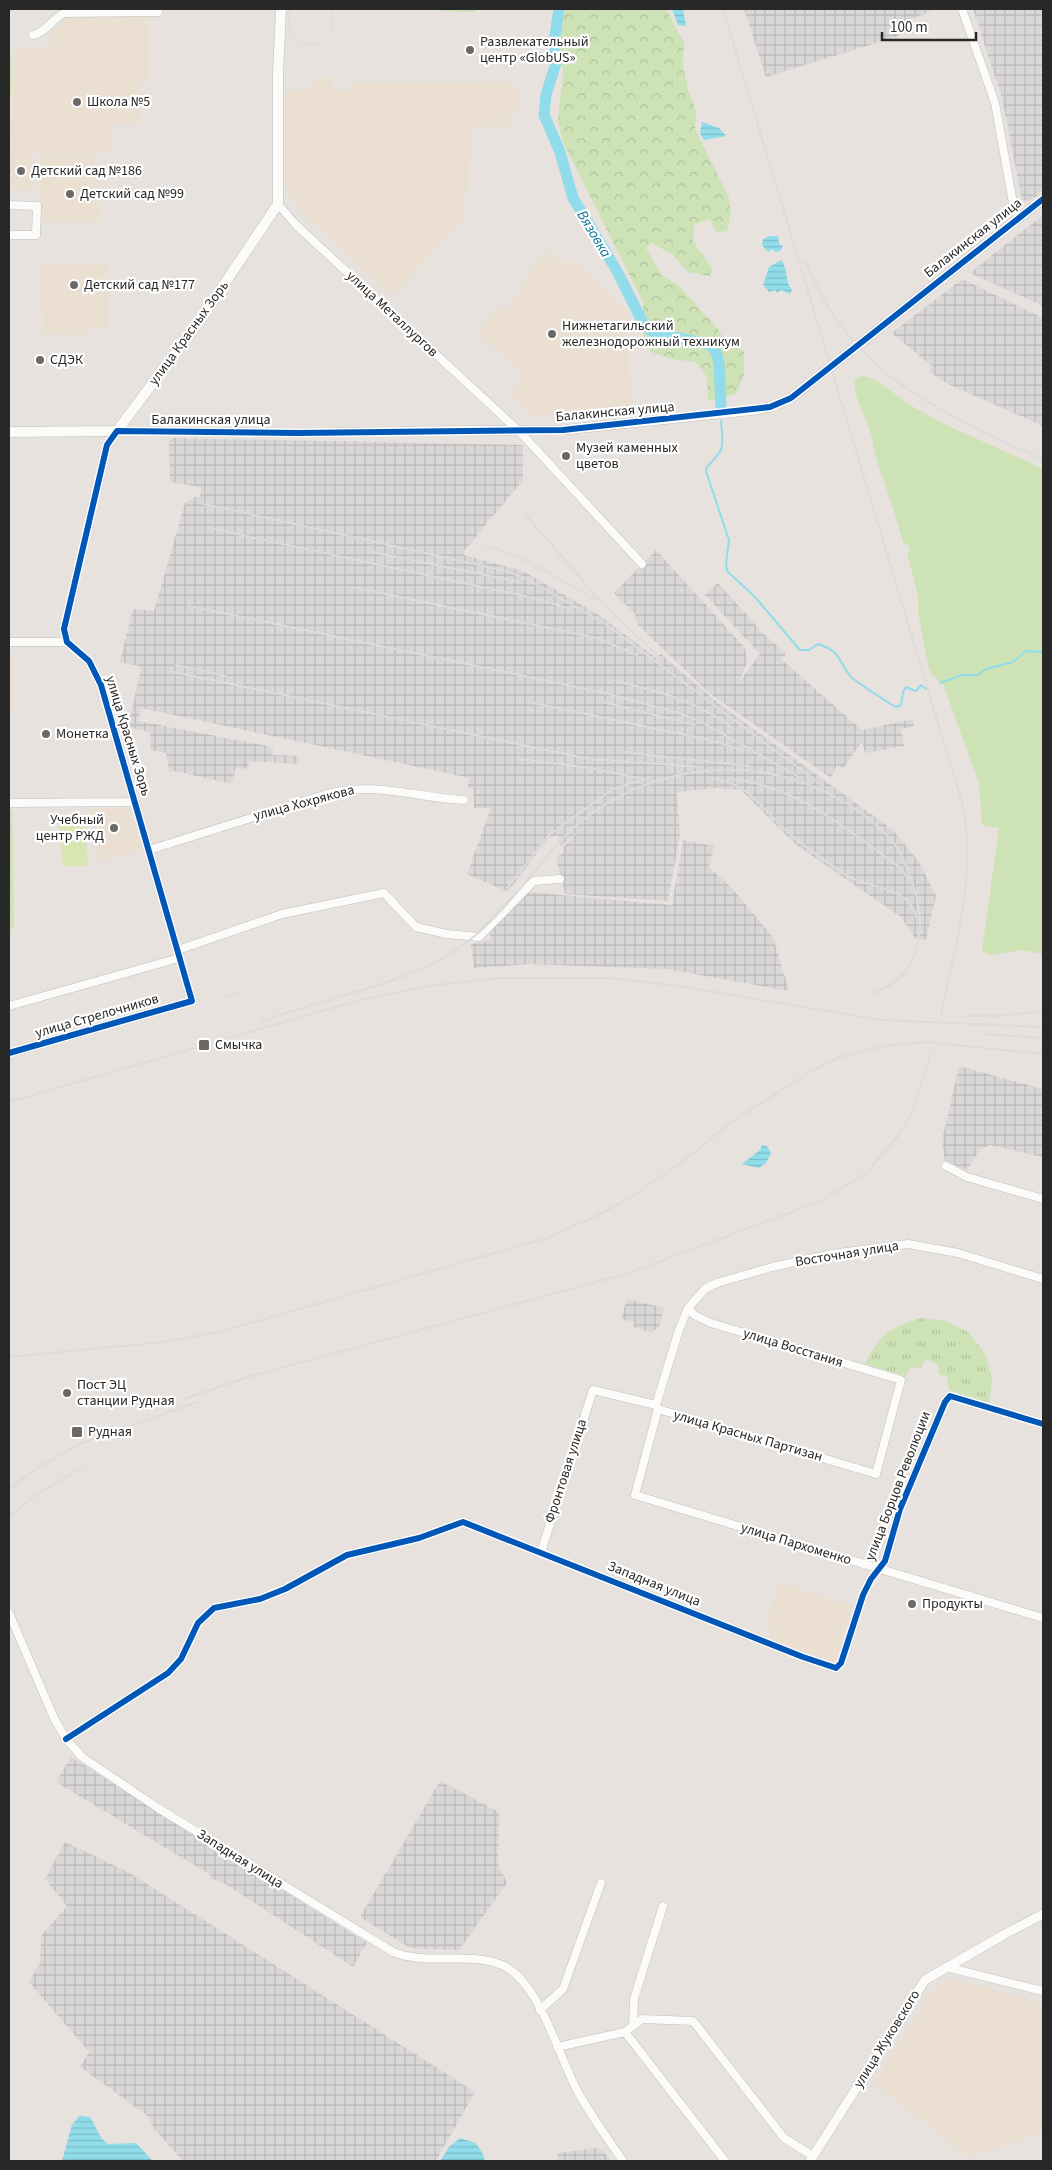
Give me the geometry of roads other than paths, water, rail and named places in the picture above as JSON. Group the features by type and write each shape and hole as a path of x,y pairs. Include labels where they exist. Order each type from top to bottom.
{"main road":[{"path":"278,204 278,73 281,9"},
{"name":"улица Красных Зорь","path":"117,431 202,317 278,204"},
{"name":"Балакинская улица","path":"9,432 117,431"}],"street":[{"path":"33,35 40,33 55,18 64,13 158,12 158,9"},
{"path":"962,9 995,103 1018,217"},
{"name":"Балакинская улица","path":"117,431 298,433 519,431 604,426 756,410 791,398 1043,199"},
{"name":"улица Металлургов","path":"278,204 296,225 519,431 642,564"},
{"path":"9,205 37,206 36,235 9,234"},
{"name":"улица Красных Зорь","path":"117,431 107,445 64,629 67,642 90,661 101,685 192,1001"},
{"path":"9,642 67,642"},
{"name":"улица Хохрякова","path":"149,850 327,794 354,788 464,800"},
{"path":"9,803 135,802"},
{"path":"9,1006 178,954 282,914 384,893 416,927 474,937 482,935 534,881 560,879"},
{"name":"улица Стрелочников","path":"9,1053 192,1001"},
{"path":"946,1166 967,1177 1043,1199"},
{"name":"Восточная улица","path":"688,1308 710,1286 763,1269 832,1254 902,1244 916,1244 958,1253 1043,1279"},
{"path":"657,1407 679,1330 688,1308"},
{"name":"улица Восстания","path":"688,1308 694,1315 711,1323 901,1380 876,1474"},
{"name":"улица Красных Партизан","path":"593,1390 657,1407 876,1474"},
{"name":"Фронтовая улица","path":"541,1552 593,1390"},
{"name":"улица Борцов Революции","path":"836,1668 841,1663 863,1595 871,1579 885,1561 900,1509 944,1402 950,1396 1043,1424"},
{"name":"улица Пархоменко","path":"657,1407 635,1495 1043,1618"},
{"name":"Западная улица","path":"66,1738 168,1673 181,1659 198,1623 214,1608 260,1599 285,1589 347,1555 418,1538 463,1522 760,1641 836,1668"},
{"name":"Западная улица","path":"9,1613 50,1709 66,1738 82,1757 158,1808 378,1944 401,1956 420,1959 482,1961 502,1965 519,1976 540,2010 579,2094 623,2161"},
{"path":"540,2010 563,1989 601,1883"},
{"path":"633,2026 634,1999 663,1906"},
{"name":"улица Жуковского","path":"811,2158 885,2044 918,1988 925,1980 1043,1914"},
{"path":"946,1967 1043,1991"},
{"path":"557,2047 625,2032 642,2019 693,2021 784,2138 811,2158"},
{"path":"625,2032 725,2161"}],"water":[{"path":"672,9 683,9 686,26 678,25"},
{"path":"702,122 719,128 726,136 704,140 700,133"},
{"path":"770,236 778,236 779,244 783,246 780,251 776,252 772,249 768,252 762,245 763,239"},
{"path":"781,260 792,290 790,294 781,290 777,293 775,290 769,292 763,285 769,267"},
{"path":"762,1145 767,1146 771,1153 766,1163 759,1168 742,1164 760,1150"},
{"path":"79,2116 90,2117 102,2139 108,2144 136,2143 153,2161 62,2161 72,2125"},
{"path":"460,2138 476,2143 485,2161 440,2161 449,2147"}],"waterway":[{"name":"Вязовка","path":"559,9 554,42 556,63 546,95 544,115 560,152 573,198 617,271 644,325 653,332 708,344 715,350 719,363 721,407"},
{"path":"721,421 722,447 706,471 729,540 726,563 727,571 755,597 800,650 809,650 818,644 831,650 838,657 850,676 893,706 901,705 903,692 906,687 916,691 921,685 926,689"},
{"name":"Вязовка","path":"940,683 962,675 978,675 986,669 1013,662 1026,651 1043,652"}],"tram line":[{"path":"289,9 291,32 303,44 311,45 326,39 332,32 331,9"}],"railway":[{"path":"723,9 963,806 966,832 966,884 958,936 941,1013"},
{"path":"805,261 824,301 847,334 873,362 902,385 934,405 968,424 1043,460"},
{"path":"204,504 502,570 525,578 607,625 824,787"},
{"path":"526,515 602,603 658,656"},
{"path":"209,528 533,598 571,609"},
{"path":"486,545 530,562 596,600"},
{"path":"372,552 520,582"},
{"path":"352,587 597,638 637,655"},
{"path":"189,606 605,693 672,711 698,720 799,777"},
{"path":"176,665 226,676"},
{"path":"174,672 589,759 702,767"},
{"path":"616,681 648,689 692,704 734,729"},
{"path":"599,701 695,725"},
{"path":"529,702 705,739 744,750"},
{"path":"622,752 749,766"},
{"path":"518,759 591,768 638,778"},
{"path":"261,1022 284,1013 386,983 433,963 469,940 496,916 556,846 587,817 604,805 642,786 662,779 704,771 753,771 778,775 801,782 824,791 846,803 890,838 905,864 916,894 920,929 918,946 912,961 902,974 889,986 871,994"},
{"path":"708,778 735,785 746,791 781,826 810,850 853,879 896,893 912,907 917,919"},
{"path":"507,888 549,835 613,789 645,779"},
{"path":"730,779 754,783 798,799 839,824 898,866 908,878"},
{"path":"9,1102 353,1002 427,986 498,978 610,978 679,986 882,1020 1043,1027"},
{"path":"225,997 238,993"},
{"path":"964,1016 999,1016 1043,1011"},
{"path":"983,1034 1043,1038"},
{"path":"9,1357 164,1342 219,1332 547,1238 630,1198 687,1158 733,1121 810,1072 840,1057 884,1046 926,1042 1043,1054"},
{"path":"184,1399 251,1376 629,1273 821,1201 866,1173 899,1135 913,1110 931,1053"},
{"path":"9,1489 37,1468 80,1444 197,1402"},
{"path":"9,1517 36,1495 84,1466"}],"place":[{"name":"Развлекательный центр «GlobUS»","path":"470,50"},
{"name":"Школа №5","path":"77,102"},
{"name":"Детский сад №186","path":"21,171"},
{"name":"Детский сад №99","path":"70,194"},
{"name":"Детский сад №177","path":"74,285"},
{"name":"Нижнетагильский железнодорожный техникум","path":"552,334"},
{"name":"СДЭК","path":"40,360"},
{"name":"Музей каменных цветов","path":"566,456"},
{"name":"Монетка","path":"46,734"},
{"name":"Учебный центр РЖД","path":"114,828"},
{"name":"Смычка","path":"204,1045"},
{"name":"Пост ЭЦ станции Рудная","path":"67,1393"},
{"name":"Рудная","path":"77,1432"},
{"name":"Продукты","path":"912,1604"}]}
